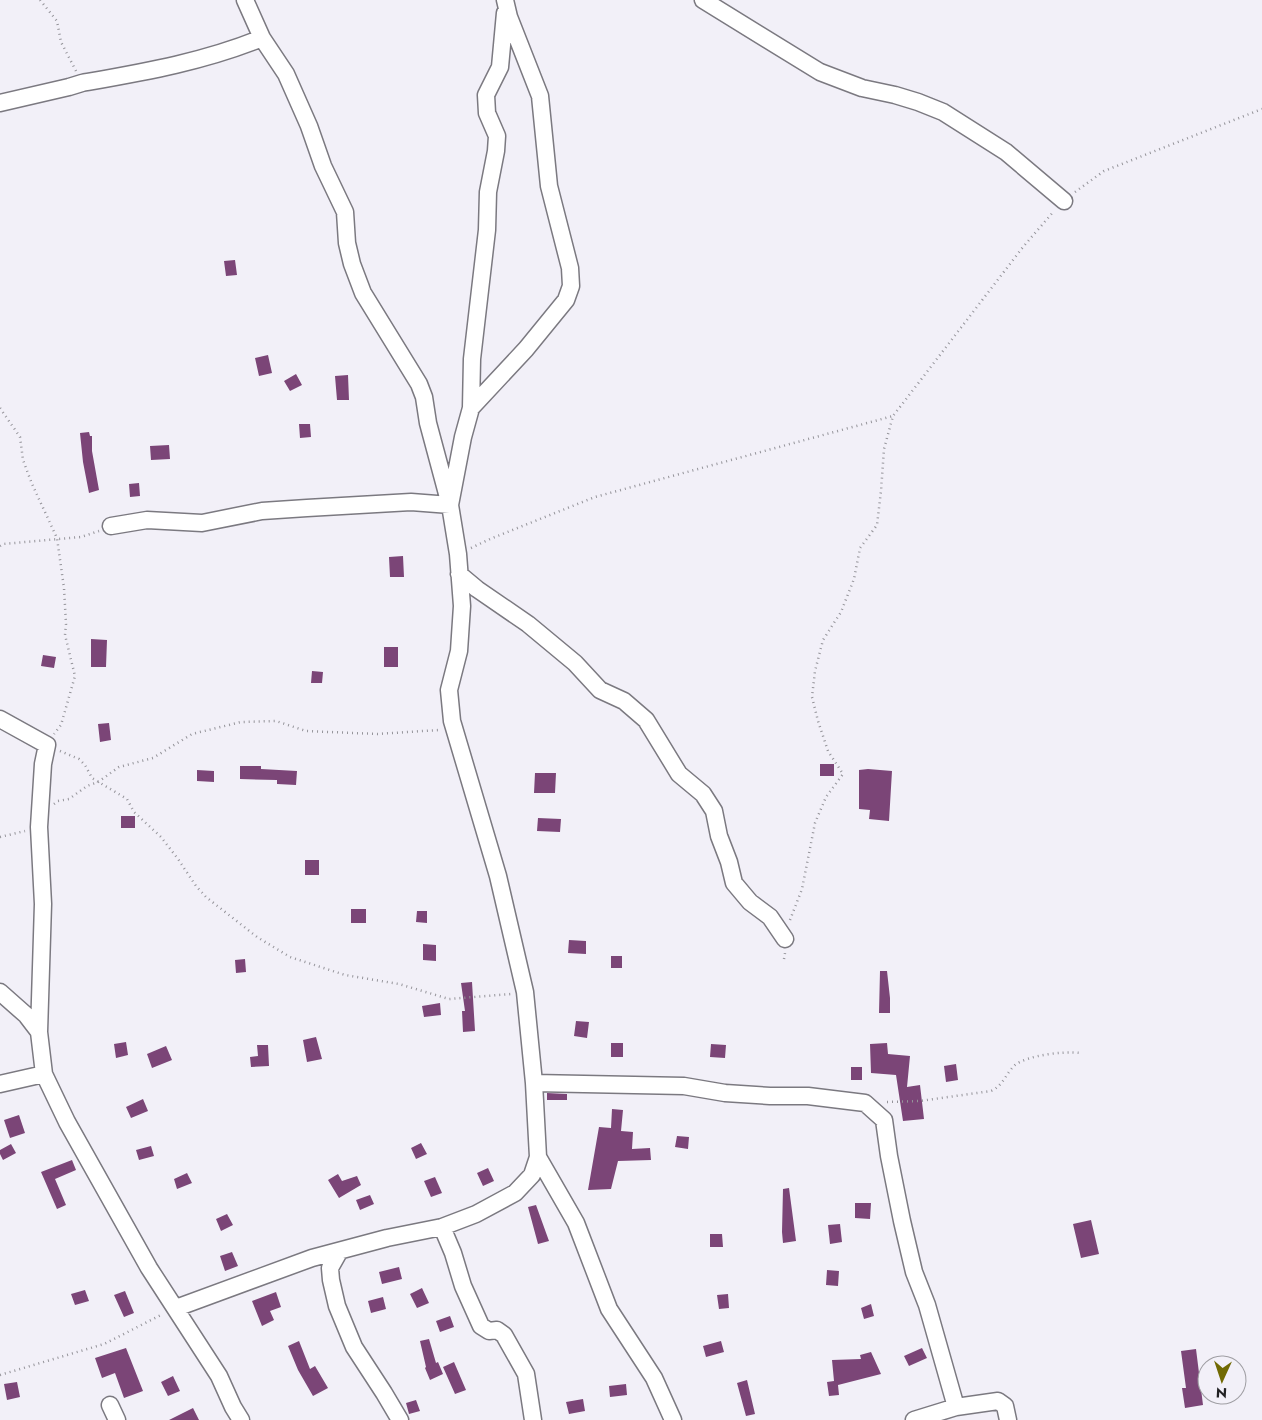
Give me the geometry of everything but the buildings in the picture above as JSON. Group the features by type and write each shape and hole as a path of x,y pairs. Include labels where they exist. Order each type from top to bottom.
{"street":[{"path":"176,1308 312,1258 387,1238 442,1227 476,1214 515,1193 532,1175 538,1157 534,1082 525,992 498,876 452,721 449,690 459,651 462,606 458,554 450,505 432,439 424,397 419,384 363,293 352,264 347,243 345,212 323,166 309,126 286,74 262,38 245,0"},
{"path":"703,0 820,72 862,88 895,95 943,112 1006,152 1064,200"},
{"path":"450,505 463,437 471,408 472,359 487,230 488,192 497,136 486,113 486,95 500,67 505,1"},
{"path":"471,408 526,350 566,300 570,286 570,268 549,186 540,96 509,17 505,1"},
{"path":"0,103 70,88 82,83 168,67 228,52 262,38"},
{"path":"111,526 147,520 202,523 262,511 307,508 411,502 450,505"},
{"path":"459,574 477,589 528,624 575,663 600,690 624,701 646,720 679,774 703,794 714,811 719,836 730,862 734,883 750,902 770,917 785,939"},
{"path":"0,719 47,745 43,764 39,820 43,904 39,1032 44,1074 67,1122 149,1268 219,1376 242,1420"},
{"path":"0,992 26,1015 39,1032"},
{"path":"0,1084 44,1074"},
{"path":"534,1082 684,1086 725,1092 770,1096 808,1096 865,1103 884,1120 889,1156 914,1272 927,1305 956,1407"},
{"path":"538,1157 576,1223 609,1309 654,1378 673,1420"},
{"path":"442,1227 453,1253 463,1286 481,1326 489,1331 497,1330 504,1335 526,1374 533,1420"},
{"path":"339,1252 330,1268 337,1306 354,1347 400,1420"},
{"path":"914,1420 956,1407 998,1401 1005,1406 1008,1420"}],"path":[{"path":"40,0 57,21 61,42 82,83"},
{"path":"784,959 785,939 790,918 802,889 815,823 826,797 843,774 828,751 818,721 812,697 815,671 824,640 841,612 854,579 860,548 877,525 884,449 893,416 1023,247 1064,200 1104,171 1262,109"},
{"path":"0,408 20,437 24,460 32,484 57,538 64,597 65,635 75,676 61,725 47,745 79,758 92,778 127,800 134,812 161,836 196,886 206,897 256,937 290,957 344,975 399,984 449,999 525,992"},
{"path":"458,554 490,539 595,497 893,416"},
{"path":"0,546 3,544 57,538 81,537 111,526"},
{"path":"0,837 39,820 58,801 69,799 87,786 98,782 119,766 154,758 192,734 241,722 276,721 306,731 377,734 425,730 455,731"},
{"path":"865,1103 920,1101 991,1091 996,1089 1008,1076 1013,1067 1019,1063 1054,1052 1080,1053"},
{"path":"0,1375 104,1344 176,1308"}]}
